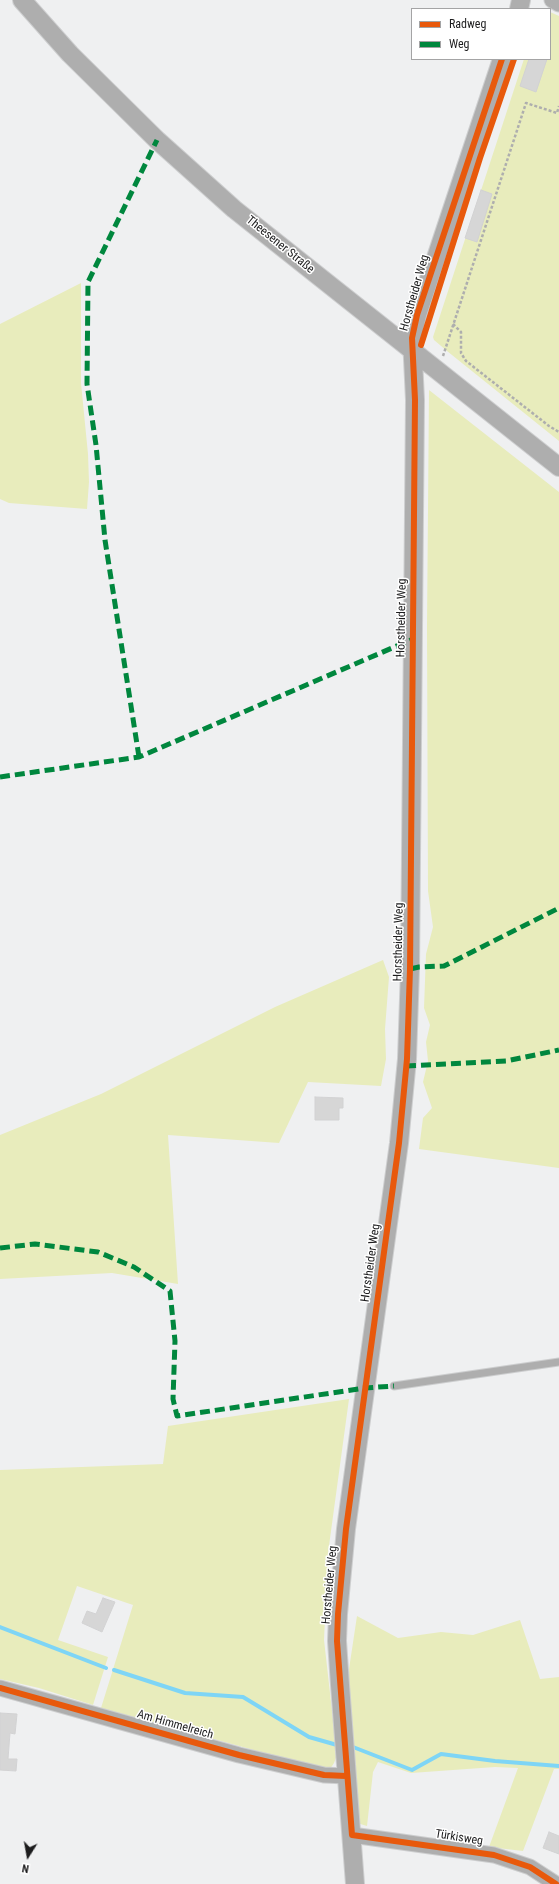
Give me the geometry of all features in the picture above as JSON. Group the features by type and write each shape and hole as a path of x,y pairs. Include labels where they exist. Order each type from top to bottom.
{"street":[{"name":"Theesener Straße","path":"22,0 70,54 168,150 234,208 559,467"},
{"path":"552,0 559,4"},
{"name":"Horstheider Weg","path":"355,1884 338,1656 338,1614 346,1528 399,1143 407,1059 410,954 415,415 413,332 417,315 502,60"},
{"name":"Am Himmelreich","path":"0,1688 239,1755 324,1774 346,1776"},
{"name":"Türkisweg","path":"352,1835 494,1855 530,1868 556,1884"}],"lane":[{"path":"394,1386 559,1362"}],"path":[{"path":"441,360 526,103 557,113 559,106"},
{"path":"453,324 461,332 461,353 466,361 559,432"}],"green space":[{"path":"551,12 559,16 559,441 447,351 434,340 433,337 524,60 551,60"},
{"path":"81,283 81,383 88,454 89,482 87,509 9,503 0,499 0,324"},
{"path":"429,390 559,492 559,1168 419,1149 423,1118 432,1108 423,1082 428,1061 426,1042 430,1025 424,1008 426,954 433,927 428,891 427,627"},
{"path":"383,960 389,977 385,1029 386,1059 381,1086 308,1082 279,1143 168,1135 178,1284 112,1273 0,1279 0,1135 101,1094 275,1007"},
{"path":"349,1399 328,1553 324,1640 337,1755 330,1769 323,1769 101,1708 133,1605 77,1586 58,1640 108,1657 93,1705 39,1688 0,1679 0,1470 163,1464 168,1426"},
{"path":"357,1616 398,1638 441,1632 473,1635 520,1620 540,1679 559,1677 559,1769 554,1769 523,1851 489,1847 518,1768 495,1767 411,1773 378,1762 373,1772 367,1826 357,1823 346,1689"}],"building":[{"path":"529,60 547,60 536,92 520,86"},
{"path":"481,190 492,194 477,242 465,238"},
{"path":"315,1097 343,1098 343,1108 339,1108 339,1120 315,1120"},
{"path":"103,1598 115,1602 102,1632 82,1623 87,1611 96,1614"},
{"path":"0,1713 17,1714 15,1734 10,1733 8,1759 17,1759 16,1771 0,1770"},
{"path":"549,1832 559,1836 559,1854 543,1848"}],"waterway":[{"path":"0,1627 106,1668"},
{"path":"114,1670 185,1693 243,1697 309,1737 337,1745"},
{"path":"353,1747 412,1770 441,1754 495,1761 559,1766"}],"marked path":[{"path":"139,757 105,540 96,445 87,384 88,282 157,140"},
{"path":"0,777 139,757 413,639"},
{"path":"410,969 419,967 444,966 559,908"},
{"path":"406,1066 506,1061 559,1050"},
{"path":"0,1248 35,1244 98,1252 134,1267 170,1291 175,1341 173,1399 177,1416 365,1388 394,1386"}],"cycle path":[{"path":"502,60 417,315 412,338 415,400 410,969 407,1059 399,1143 346,1529 337,1641 352,1835 494,1855 530,1867 556,1884"},
{"path":"421,345 480,158 514,60"},
{"path":"0,1688 239,1755 324,1775 346,1776"}]}
